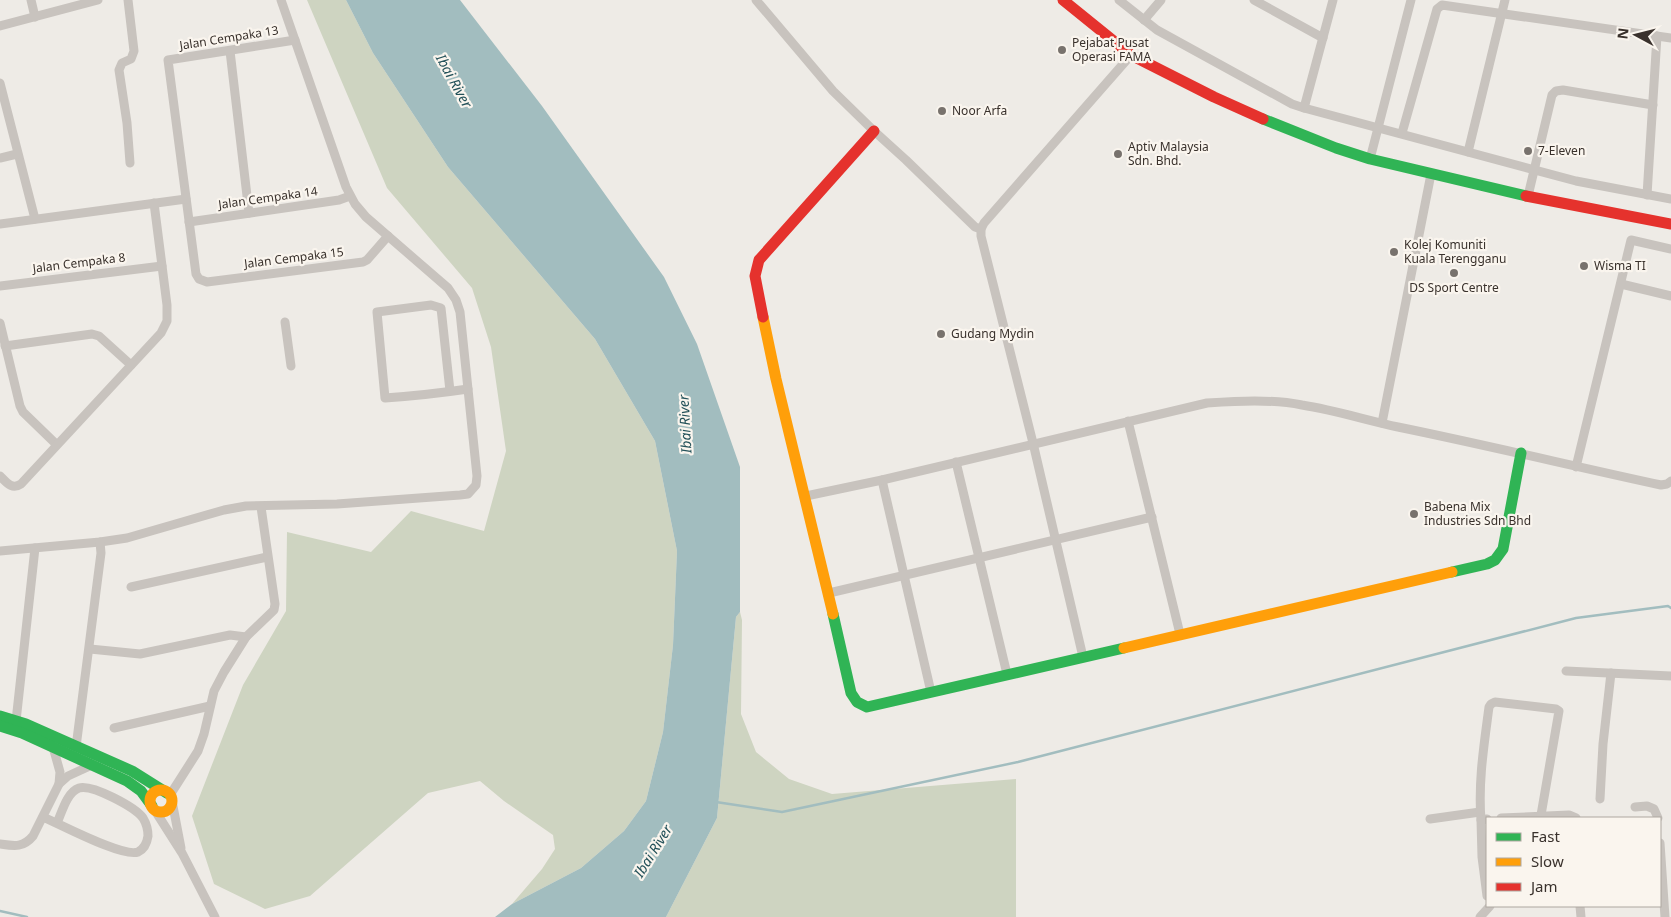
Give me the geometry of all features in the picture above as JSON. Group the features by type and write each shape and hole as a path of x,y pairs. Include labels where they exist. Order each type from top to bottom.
{"street":[{"path":"31,0 35,17"},
{"path":"0,26 98,0"},
{"path":"128,0 134,51 131,59 122,63 119,70 127,123 130,163"},
{"path":"0,551 127,538 224,510 246,506 337,504 468,494 476,485 477,476 460,312 450,291 366,217 350,196 281,0"},
{"path":"756,0 834,91 975,227 981,229"},
{"path":"1063,0 1131,55 1214,97 1263,119 1370,159 1528,196 1671,224"},
{"path":"1119,0 1166,35 1292,104 1576,181 1671,200"},
{"path":"1144,20 1161,0"},
{"path":"1254,0 1323,38"},
{"path":"1304,108 1333,0"},
{"path":"1370,159 1385,129 1411,0"},
{"path":"1468,152 1505,0"},
{"path":"1402,133 1439,7 1447,5 1671,38"},
{"path":"1647,195 1658,36"},
{"name":"Jalan Cempaka 13","path":"182,199 168,60 295,40"},
{"path":"230,51 249,213"},
{"path":"1083,657 1033,443 985,254 981,229 984,223 1131,55"},
{"path":"0,83 1,94 35,219"},
{"path":"1528,196 1552,95 1556,91 1563,90 1653,105"},
{"path":"874,131 759,260 755,276 776,379 829,592 851,693 860,706 867,707 1487,564 1495,560 1503,549 1521,453"},
{"path":"0,158 18,154"},
{"path":"1382,424 1431,174"},
{"name":"Jalan Cempaka 14","path":"189,222 340,200 350,196"},
{"path":"0,224 182,199 189,222"},
{"path":"0,476 10,486 14,487 21,484 56,444 161,333 167,321 167,305 154,203"},
{"name":"Jalan Cempaka 15","path":"189,222 196,274 199,279 207,282 363,262 388,236"},
{"path":"1576,467 1632,240 1671,249"},
{"name":"Jalan Cempaka 8","path":"0,286 162,266"},
{"path":"1621,284 1671,296"},
{"path":"450,391 440,308 431,305 377,312 385,398 450,391 468,388"},
{"path":"285,322 290,366"},
{"path":"0,323 20,406 23,412 56,444"},
{"path":"5,346 92,334 99,336 131,365"},
{"path":"806,496 1207,404 1263,401 1314,407 1382,424 1660,485 1671,481"},
{"path":"1128,421 1180,634"},
{"path":"956,462 1007,674"},
{"path":"882,480 931,692"},
{"path":"170,796 161,791 155,793 151,799 153,807 160,812 167,811 170,796 198,751 214,691 224,672 246,637 274,610 275,604 261,507"},
{"path":"829,592 1152,517"},
{"path":"76,747 90,650 101,553 100,542"},
{"path":"16,720 35,548"},
{"path":"131,587 267,557"},
{"path":"90,650 140,654 230,635 246,637"},
{"path":"1566,671 1671,676"},
{"path":"1600,799 1611,673"},
{"path":"1486,887 1482,850 1483,817 1480,773 1489,707 1491,704 1496,702 1556,709 1559,711 1541,815"},
{"path":"114,728 210,706"},
{"path":"0,716 16,720 132,771 170,796 182,853"},
{"path":"0,726 22,733 134,785 147,798 182,853 216,917"},
{"path":"0,844 22,846 28,842 43,817 59,784 60,772 53,747"},
{"path":"59,784 68,776 92,765"},
{"path":"43,817 118,851 136,853 143,849 148,842 148,832 143,819 131,807 92,789 78,788 70,794 57,823"},
{"path":"1635,807 1647,806 1654,809 1658,817"},
{"path":"1514,817 1541,815 1569,815 1574,817"},
{"path":"1430,819 1483,817"},
{"path":"1661,862 1665,917"},
{"path":"1480,917 1489,907"}],"green space":[{"path":"307,0 346,0 373,53 448,167 595,339 655,441 677,551 673,645 663,732 646,801 624,831 581,868 512,904 542,869 555,849 553,835 504,801 480,781 428,793 310,896 265,909 214,884 192,816 243,685 286,611 287,532 371,552 411,511 484,531 506,451 491,347 472,288 387,188"},
{"path":"740,612 742,620 741,714 756,752 789,779 832,794 1016,779 1016,917 666,917 717,818 736,617"}],"water":[{"name":"Ibai River","path":"346,0 460,0 542,106 664,277 697,344 740,467 740,612 736,617 717,818 666,917 495,917 512,904 581,868 624,831 646,801 663,732 673,645 677,551 655,441 595,339 448,167 373,53"}],"waterway":[{"path":"716,802 782,812 1018,762 1576,618 1668,606 1671,608"},
{"path":"0,911 27,917"}],"traffic: fast":[{"path":"1263,119 1336,148 1370,159 1526,196"},
{"path":"1452,572 1487,564 1495,560 1503,549 1521,453"},
{"path":"833,614 851,693 857,702 867,707 1124,648"},
{"path":"0,716 26,724 132,771 167,793"},
{"path":"0,726 22,733 127,781 141,791 152,806"}],"traffic: slow":[{"path":"763,317 776,379 833,614"},
{"path":"1124,648 1452,572"},
{"path":"161,790 171,797 172,801 165,811 161,812 151,805 150,801 157,791 161,790"}],"traffic: jam":[{"path":"1063,0 1131,55 1214,97 1263,119"},
{"path":"763,317 755,276 759,260 874,131"},
{"path":"1526,196 1671,224"}],"place":[{"name":"Pejabat Pusat Operasi FAMA","path":"1062,50"},
{"name":"Noor Arfa","path":"942,111"},
{"name":"7-Eleven","path":"1528,151"},
{"name":"Aptiv Malaysia Sdn. Bhd.","path":"1118,154"},
{"name":"Kolej Komuniti Kuala Terengganu","path":"1394,252"},
{"name":"Wisma TI","path":"1584,266"},
{"name":"DS Sport Centre","path":"1454,273"},
{"name":"Gudang Mydin","path":"941,334"},
{"name":"Babena Mix Industries Sdn Bhd","path":"1414,514"}]}
